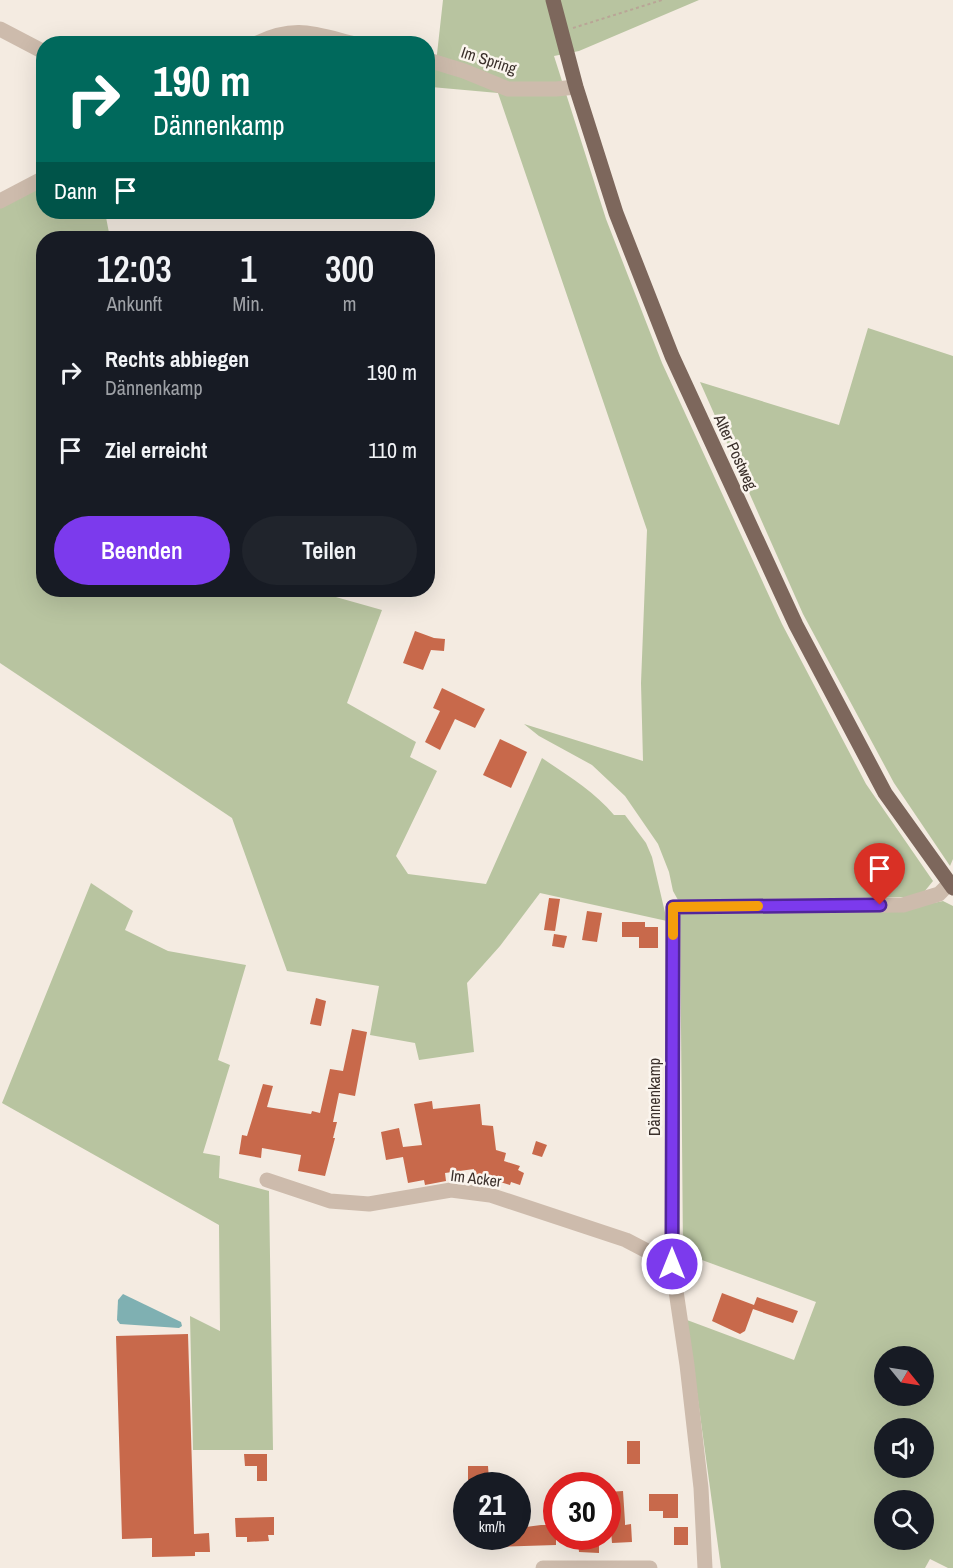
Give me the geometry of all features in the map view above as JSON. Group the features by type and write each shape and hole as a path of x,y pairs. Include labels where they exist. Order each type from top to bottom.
{"main road":[{"name":"Alter Postweg","path":"553,0 576,87 616,213 672,356 796,625 885,793 951,886"}],"street":[{"path":"0,29 36,48"},
{"path":"270,36 294,31 323,36"},
{"name":"Im Spring","path":"435,62 508,89 576,87"},
{"path":"0,201 36,182"},
{"name":"Dännenkamp","path":"705,1568 700,1477 672,1264 673,907 903,905 939,894 951,886"},
{"name":"Im Acker","path":"267,1180 330,1201 369,1204 451,1190 490,1195 626,1240 672,1264"},
{"path":"543,1568 650,1568"}],"path":[{"path":"648,0 649,4"},
{"path":"561,31 662,0"}],"green space":[{"path":"443,0 699,0 579,51 554,56 606,219 662,363 782,624 866,784 933,881 920,897 678,900 658,844 625,796 592,765 539,736 524,724 643,761 641,683 647,530 498,93 435,87"},
{"path":"36,187 36,219 106,219 109,231 36,231 36,597 336,597 382,610 347,703 416,742 410,757 437,771 396,856 408,874 486,884 542,758 589,791 614,815 625,815 646,843 652,857 667,921 540,893 500,946 467,983 474,1052 419,1060 415,1043 370,1035 379,986 287,971 232,818 0,663 0,207"},
{"path":"868,328 953,356 953,859 950,866 894,783 803,614 700,382 839,425"},
{"path":"91,883 133,911 125,930 168,951 246,965 218,1060 230,1065 203,1153 220,1156 219,1178 269,1191 273,1450 193,1450 190,1316 220,1331 219,1225 2,1103"},
{"path":"943,901 953,906 953,1568 948,1568 930,1559 925,1568 721,1568 687,1320 794,1360 816,1302 683,1253 680,913 904,909"}],"water":[{"path":"123,1294 181,1322 182,1326 179,1328 120,1324 117,1320 118,1300"}],"building":[{"path":"415,631 434,638 445,639 444,651 431,650 423,670 403,663"},
{"path":"442,688 485,709 475,728 455,719 440,750 425,742 440,711 433,708"},
{"path":"500,739 527,752 511,788 483,775"},
{"path":"549,898 560,899 555,931 544,930"},
{"path":"587,911 602,913 597,942 582,940"},
{"path":"622,922 645,922 645,927 658,927 658,948 639,948 639,937 622,937"},
{"path":"554,934 567,936 564,948 552,946"},
{"path":"316,998 326,1001 321,1026 310,1024"},
{"path":"352,1029 367,1032 355,1096 339,1093 333,1122 337,1122 333,1138 335,1138 325,1176 298,1171 301,1155 262,1148 261,1158 239,1154 242,1135 247,1136 263,1084 273,1086 267,1107 311,1114 312,1111 320,1113 330,1069 343,1071"},
{"path":"432,1101 433,1109 480,1104 482,1125 493,1126 496,1150 506,1153 504,1161 520,1166 518,1170 524,1173 520,1185 497,1181 495,1186 489,1185 489,1181 475,1183 474,1169 445,1173 446,1181 425,1185 424,1180 408,1183 403,1157 386,1160 381,1132 399,1128 403,1147 422,1145 414,1104"},
{"path":"536,1141 547,1145 542,1157 532,1154"},
{"path":"722,1293 754,1305 757,1297 798,1311 793,1323 753,1309 745,1331 740,1334 712,1321"},
{"path":"188,1334 194,1534 209,1533 210,1552 195,1552 195,1556 152,1557 152,1538 122,1539 116,1336"},
{"path":"627,1441 640,1441 640,1464 627,1464"},
{"path":"244,1454 267,1454 267,1481 257,1481 257,1466 245,1466"},
{"path":"468,1466 488,1466 488,1472 468,1472"},
{"path":"621,1491 623,1491 625,1525 631,1524 632,1542 621,1543"},
{"path":"649,1494 678,1494 678,1518 663,1518 663,1511 649,1511"},
{"path":"274,1517 274,1535 268,1535 269,1541 247,1542 247,1537 236,1537 235,1518"},
{"path":"543,1525 543,1545 531,1546 531,1526"},
{"path":"674,1527 688,1527 688,1545 674,1545"},
{"path":"579,1550 599,1550 599,1553 579,1552"}],"slow traffic":[{"path":"673,935 673,907 758,906"}],"route":[{"path":"672,1264 673,907 880,905"}]}
